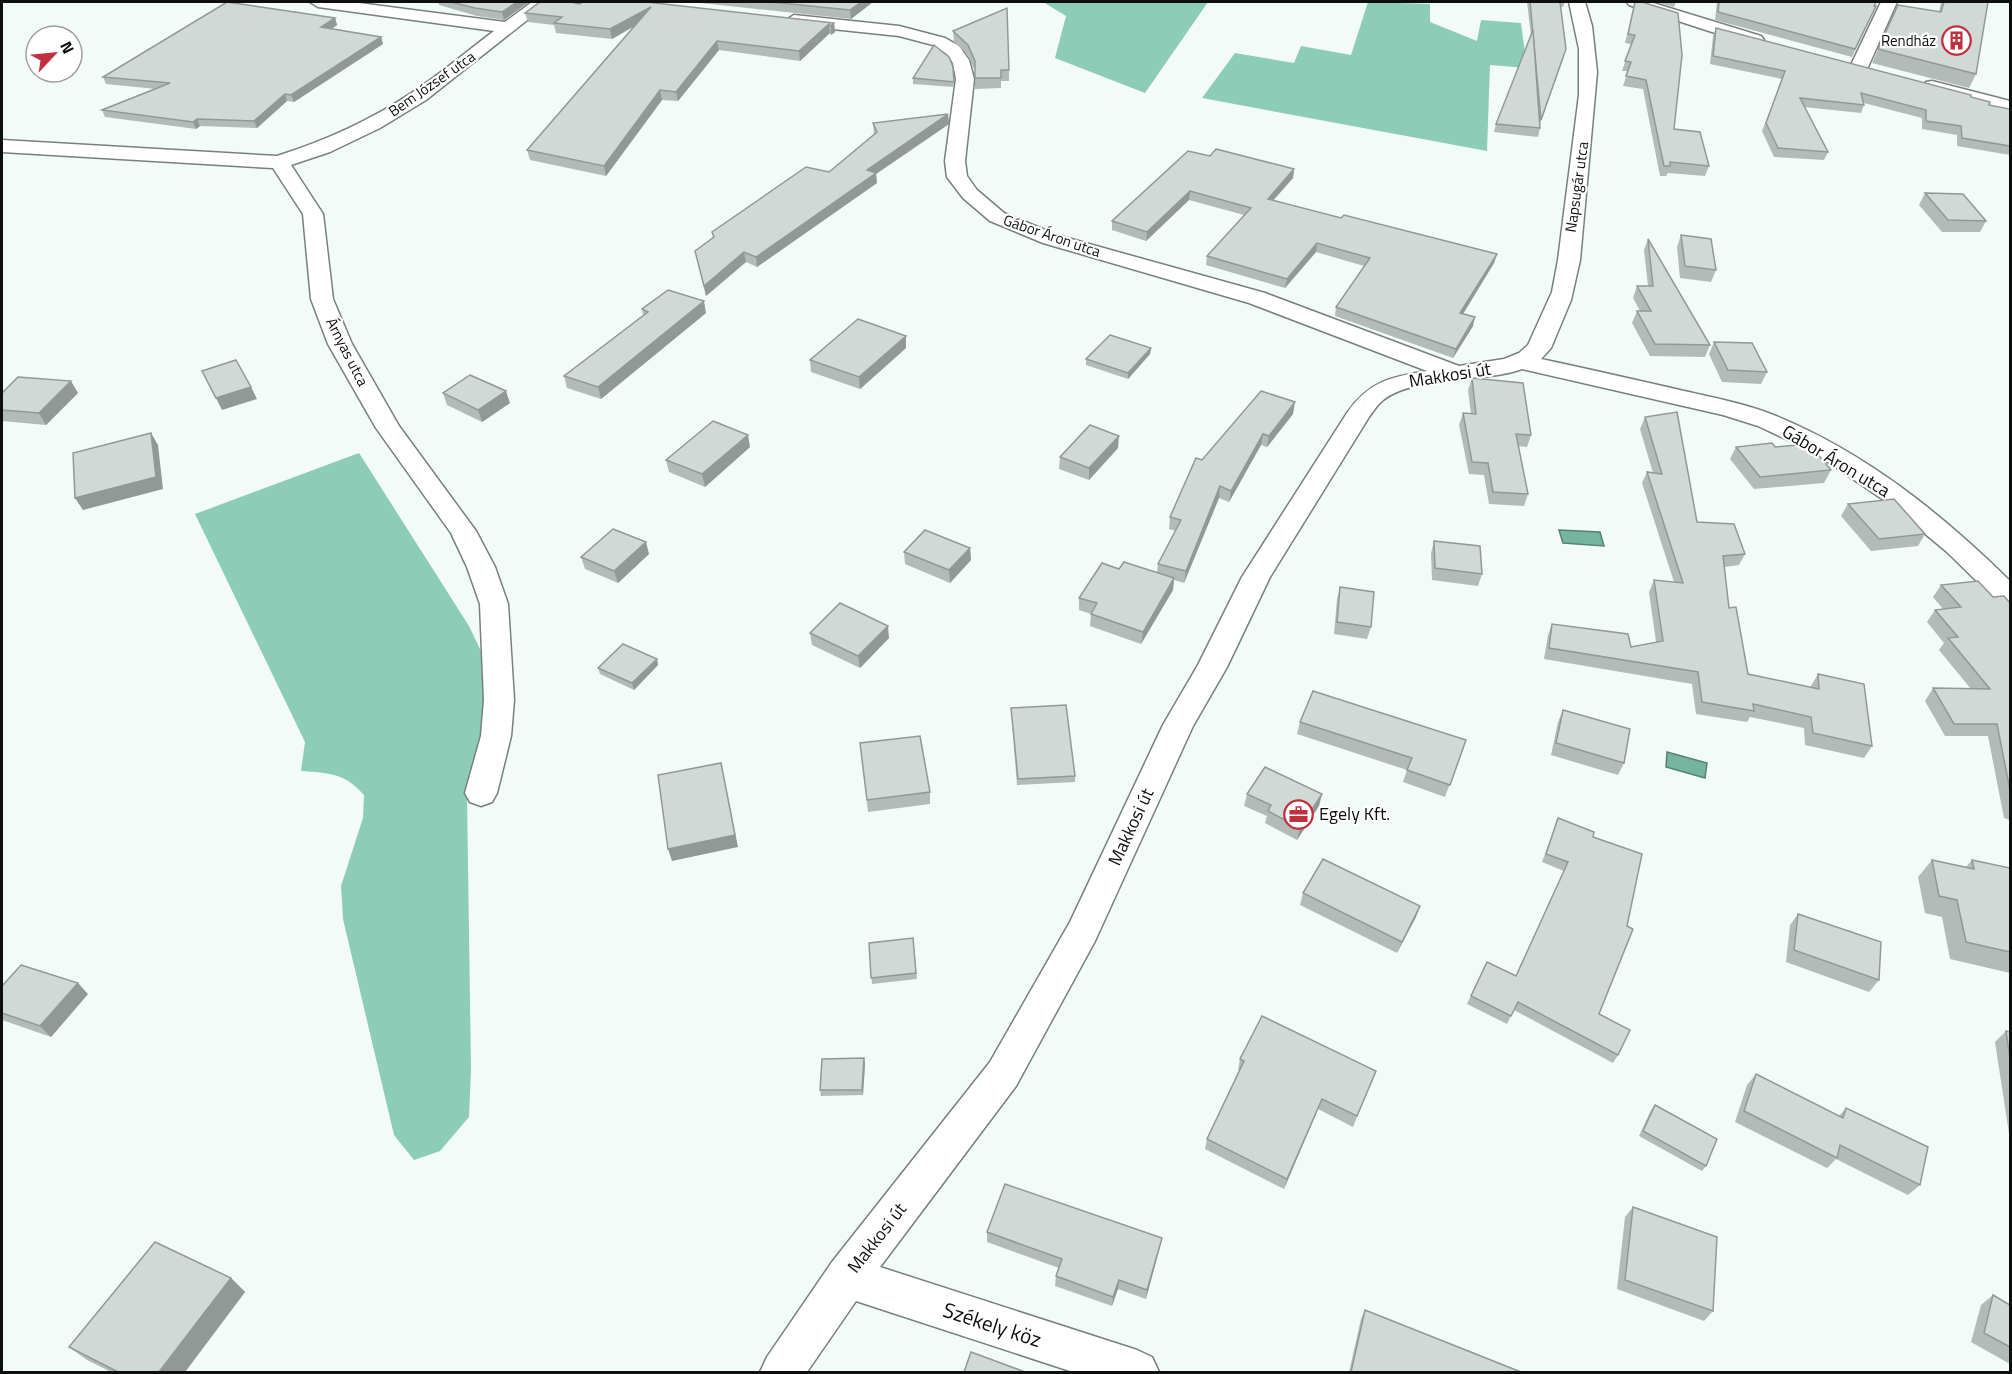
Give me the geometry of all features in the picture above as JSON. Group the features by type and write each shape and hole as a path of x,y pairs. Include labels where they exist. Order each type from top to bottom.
{"street":[{"path":"318,2 509,28"},
{"name":"Bem József utca","path":"279,162 323,148 373,124 420,96 542,2"},
{"name":"Napsugár utca","path":"1523,362 1534,356 1539,348 1565,285 1588,96 1587,30 1577,2"},
{"path":"1635,2 1770,44"},
{"path":"1881,73 1851,65 1889,2"},
{"name":"Gábor Áron utca","path":"779,18 920,36 952,50 964,66 965,79 955,161 957,177 981,205 1013,226 1050,239 1257,298 1455,373"},
{"path":"1913,81 2010,106"},
{"path":"2,146 224,158 262,163 279,162"},
{"name":"Árnyas utca","path":"279,162 313,214 322,299 340,344 388,428 463,531 482,567 494,604 499,700 496,736 481,793"},
{"name":"Makkosi út","path":"782,1372 847,1277 1003,1074 1083,931 1178,725 1212,667 1256,577 1359,413 1372,396 1390,386 1417,378 1523,362"},
{"name":"Gábor Áron utca","path":"1523,362 1720,407 1766,421 1801,436 1883,485 1986,572 2010,597"},
{"name":"Székely köz","path":"847,1277 1137,1372"}],"shaded area":[{"path":"1043,2 1208,2 1145,93 1055,58 1066,16"},
{"path":"1368,2 1430,4 1430,22 1477,41 1481,20 1521,23 1527,68 1490,65 1487,151 1202,98 1235,53 1294,63 1301,46 1351,55"},
{"path":"359,453 469,626 481,651 487,679 489,710 467,796 471,1070 469,1117 440,1151 414,1160 394,1135 343,919 341,886 363,818 364,795 343,778 320,772 301,771 305,742 195,514"},
{"path":"1559,530 1600,532 1604,546 1563,543"},
{"path":"1667,752 1707,763 1705,778 1666,767"}],"building":[{"path":"227,2 335,18 321,27 381,37 291,95 285,94 254,121 197,119 193,122 102,110 170,83 103,77"},
{"path":"451,2 517,2 502,12"},
{"path":"540,2 579,4 583,2 646,2 834,23 831,26 829,24 799,51 717,41 676,92 660,90 604,166 527,150 651,7 610,29 554,23 562,17 525,13"},
{"path":"771,2 861,2 850,10"},
{"path":"1530,2 1560,2 1566,49 1541,120"},
{"path":"1635,2 1678,13 1682,55 1674,129 1700,132 1709,166 1670,162 1670,166 1664,166 1646,80 1626,76 1631,62 1625,61 1635,35 1628,34"},
{"path":"1719,2 1876,2 1874,6 1876,6 1855,49 1718,12"},
{"path":"1944,2 1988,2 1976,74 1878,49 1898,5 1941,12"},
{"path":"1007,8 1009,70 1001,70 1001,78 975,78 975,61 968,45 953,31"},
{"path":"1716,28 1971,95 1971,97 1990,102 1989,105 2010,109 2010,146 1962,138 1961,126 1926,121 1926,110 1861,93 1864,105 1800,98 1828,152 1778,148 1766,123 1785,71 1713,56"},
{"path":"1533,30 1540,128 1496,124"},
{"path":"934,45 949,57 953,67 954,82 913,78"},
{"path":"948,114 867,170 876,173 756,257 744,252 704,286 695,251 714,237 712,232 806,167 829,172 877,132 873,123"},
{"path":"1216,149 1294,169 1268,199 1341,218 1344,215 1497,254 1460,313 1475,317 1456,349 1336,307 1370,258 1317,243 1287,279 1207,256 1251,208 1190,191 1147,232 1112,221 1188,151 1210,156"},
{"path":"1925,193 1963,194 1986,221 1948,220"},
{"path":"1681,235 1711,239 1716,270 1685,266"},
{"path":"1648,239 1710,345 1655,344 1637,311 1651,311 1637,286 1653,286"},
{"path":"668,290 704,301 598,387 564,376 648,312 642,309"},
{"path":"858,319 906,336 859,377 810,360"},
{"path":"1110,335 1151,348 1128,373 1086,359"},
{"path":"1714,342 1752,343 1767,372 1728,370"},
{"path":"236,360 251,387 216,398 202,371"},
{"path":"470,375 506,391 478,410 443,393"},
{"path":"18,377 71,381 39,413 2,410 2,393"},
{"path":"1472,378 1523,383 1531,435 1516,434 1528,494 1493,492 1488,463 1472,462 1463,413 1476,414"},
{"path":"1261,391 1295,402 1269,436 1263,434 1231,491 1220,486 1186,571 1158,564 1181,520 1170,517 1196,458 1202,460"},
{"path":"1677,412 1697,522 1734,524 1745,554 1723,556 1729,608 1736,607 1748,674 1819,689 1818,674 1864,684 1872,746 1813,733 1811,717 1753,704 1754,711 1702,702 1698,672 1549,648 1552,624 1628,634 1631,647 1663,641 1654,580 1683,583 1647,472 1662,474 1645,417"},
{"path":"713,421 748,435 702,474 666,460"},
{"path":"1090,425 1119,436 1089,468 1060,457"},
{"path":"151,433 156,477 75,498 73,453"},
{"path":"1772,443 1775,447 1809,444 1831,470 1760,477 1736,447"},
{"path":"1894,499 1925,534 1879,539 1848,504"},
{"path":"613,529 646,542 614,571 581,557"},
{"path":"925,530 970,548 949,570 904,552"},
{"path":"1434,541 1480,546 1482,574 1435,568"},
{"path":"1124,562 1174,578 1143,632 1091,614 1097,603 1079,598 1102,563 1119,569"},
{"path":"1978,581 1993,597 2004,596 2010,603 2010,790 1997,724 1954,724 1933,688 1990,689 1948,638 1958,637 1935,610 1961,607 1941,585"},
{"path":"1340,587 1374,592 1371,627 1337,622"},
{"path":"840,603 888,626 858,656 810,633"},
{"path":"623,644 657,659 632,683 598,668"},
{"path":"1313,691 1466,740 1450,785 1407,770 1412,758 1300,722"},
{"path":"1066,705 1075,776 1018,779 1011,708"},
{"path":"1563,710 1630,729 1624,763 1556,743"},
{"path":"920,736 930,792 867,800 860,743"},
{"path":"721,763 735,835 668,849 658,775"},
{"path":"1265,767 1322,794 1300,828 1268,811 1271,805 1247,794"},
{"path":"1558,818 1594,832 1593,837 1642,854 1627,926 1633,929 1599,1014 1630,1030 1618,1055 1518,1002 1511,1016 1471,996 1487,962 1516,976 1568,862 1546,854"},
{"path":"1323,859 1420,906 1402,942 1303,893"},
{"path":"1932,860 1974,869 1972,860 2010,868 2010,952 1966,942 1957,900 1939,896"},
{"path":"1798,914 1881,942 1879,980 1794,950"},
{"path":"913,938 916,973 871,978 869,943"},
{"path":"21,965 78,983 40,1026 2,1013 2,986"},
{"path":"1262,1016 1376,1071 1357,1116 1322,1099 1287,1179 1207,1139 1244,1061 1240,1059"},
{"path":"2006,1031 2010,1032 2010,1058"},
{"path":"864,1058 862,1090 820,1090 822,1059"},
{"path":"1756,1074 1843,1118 1846,1108 1928,1147 1920,1185 1840,1145 1837,1158 1744,1111"},
{"path":"1655,1105 1717,1139 1706,1166 1643,1131"},
{"path":"1005,1184 1162,1238 1147,1290 1119,1280 1113,1297 1056,1276 1062,1259 987,1232"},
{"path":"1633,1207 1717,1237 1713,1311 1625,1280"},
{"path":"155,1242 231,1278 159,1372 118,1372 69,1347"},
{"path":"1993,1295 2010,1305 2010,1347 1984,1333"},
{"path":"1365,1310 1521,1372 1351,1372"},
{"path":"971,1352 1025,1372 964,1372"}],"place":[{"name":"Rendház","path":"1957,41"},
{"name":"Egely Kft.","path":"1298,814"}]}
